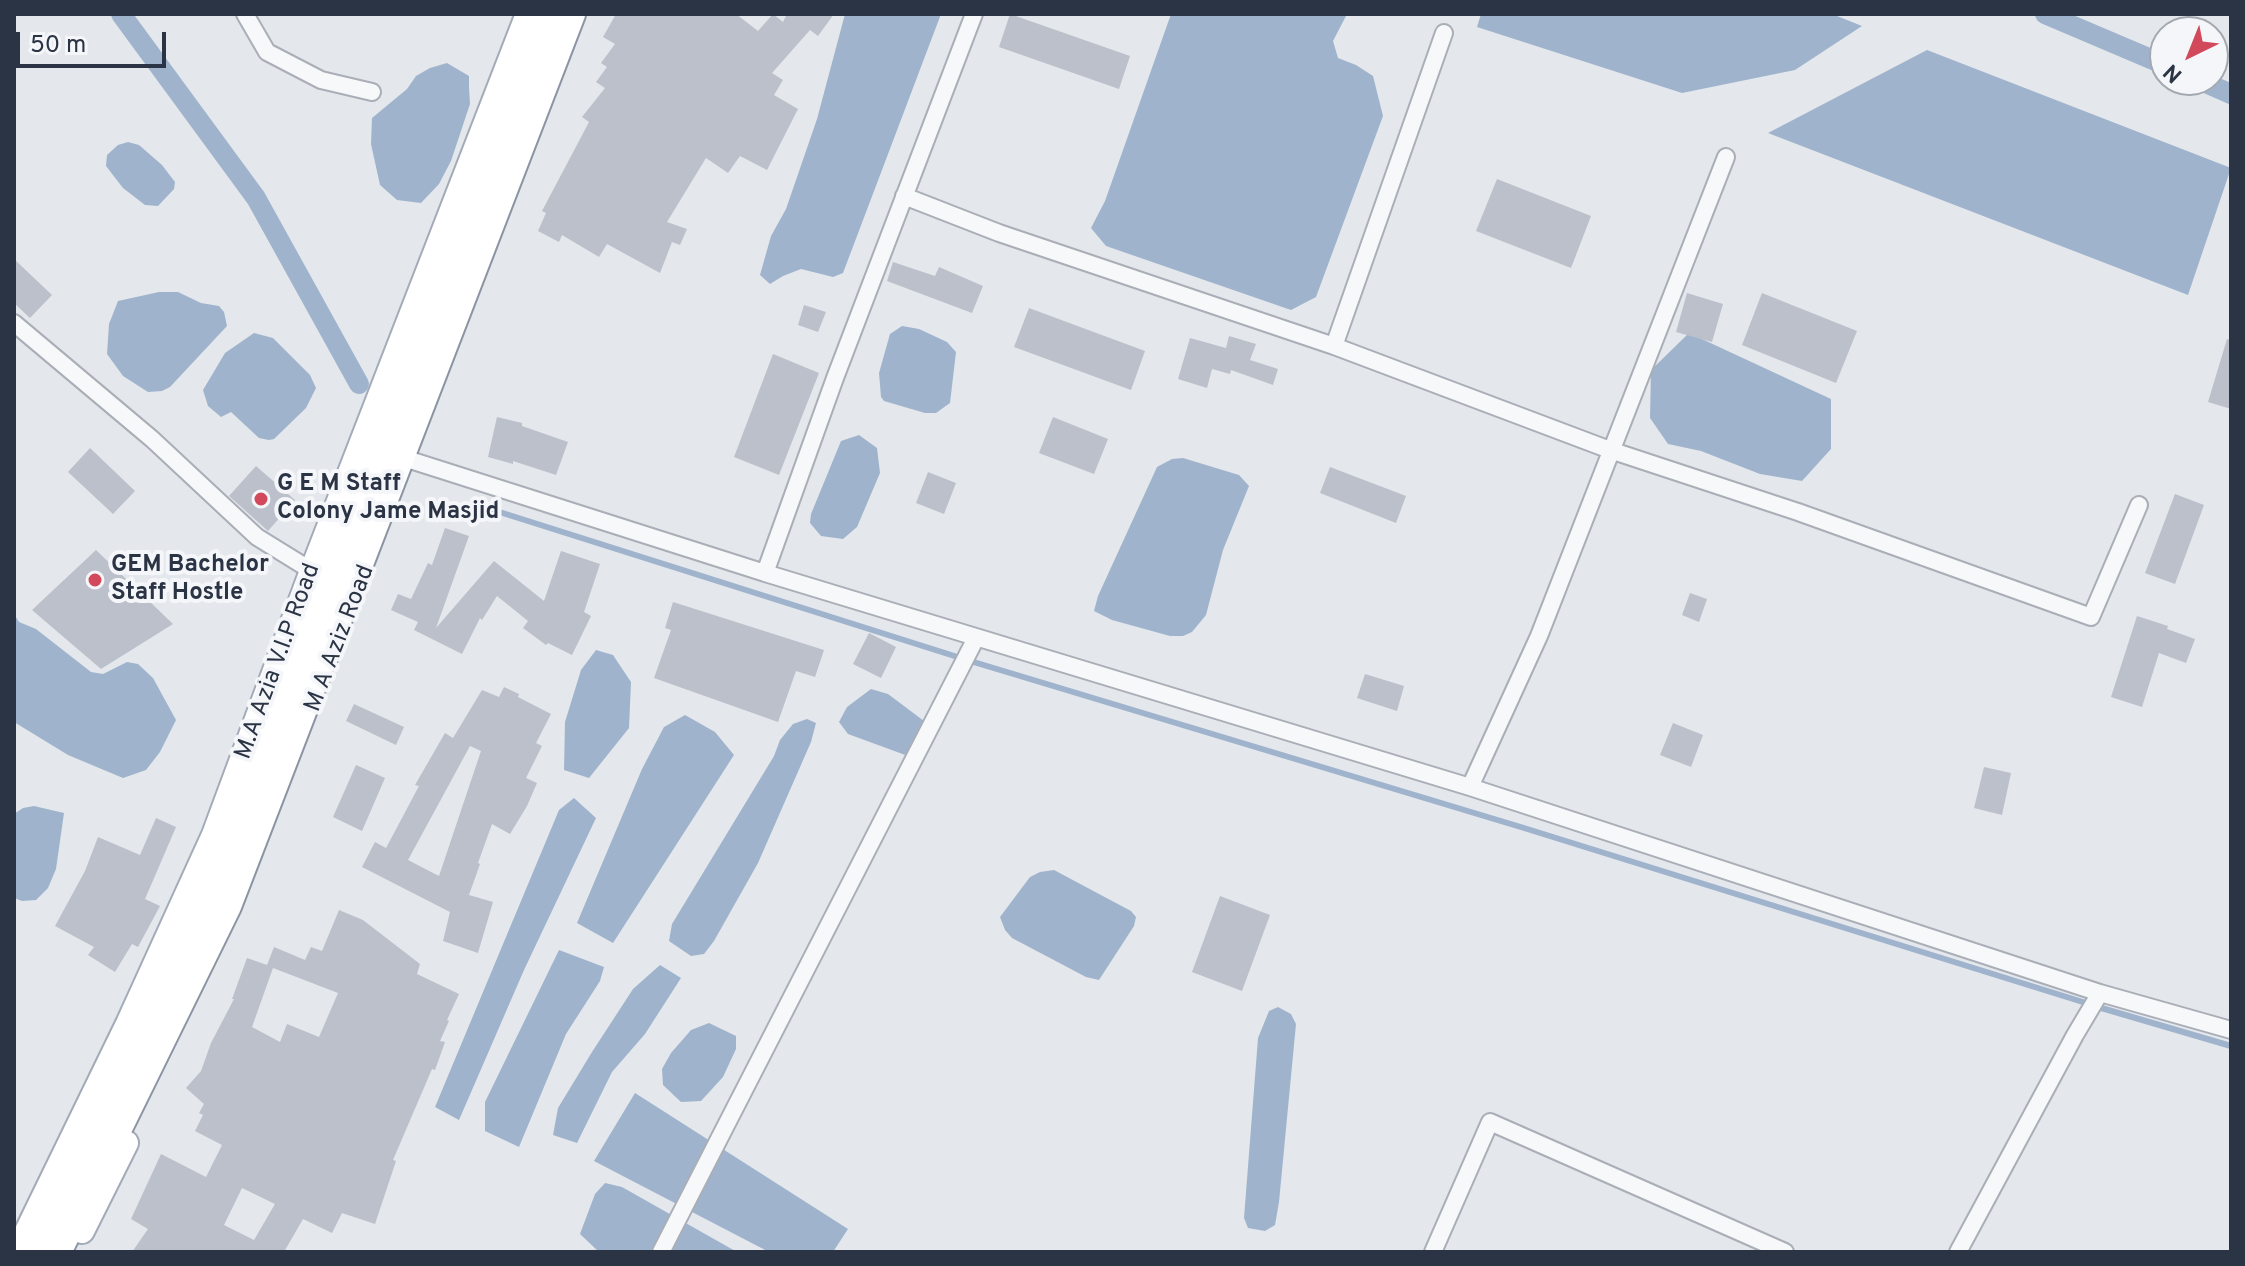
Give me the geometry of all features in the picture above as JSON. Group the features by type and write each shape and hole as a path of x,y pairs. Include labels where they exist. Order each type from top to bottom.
{"highway":[{"path":"34,1252 206,898 545,14"},
{"path":"57,1252 227,906 571,14"}],"main road":[{"name":"M.A Azia V.I.P Road","path":"17,1252 128,1024 214,835 312,571 528,14"},
{"name":"M A Aziz Road","path":"72,1252 237,911 584,14"}],"street":[{"path":"245,14 267,52 321,80 372,92"},
{"path":"765,573 835,378 974,14"},
{"path":"1334,346 1444,33"},
{"path":"1470,787 1539,636 1726,157"},
{"path":"904,196 999,233 1334,346 1610,450 1798,512 2091,617 2139,505"},
{"path":"14,323 152,439 257,537 312,571"},
{"path":"410,460 765,573 1470,787 2100,993 2231,1030"},
{"path":"661,1252 976,638"},
{"path":"1958,1252 2100,993"},
{"path":"1433,1252 1490,1122 1785,1252"}],"water":[{"path":"845,14 941,14 843,273 833,277 801,269 770,284 760,275 771,236 786,209 817,119"},
{"path":"1171,14 1347,14 1333,41 1338,58 1373,76 1383,116 1316,297 1291,310 1106,246 1091,228 1105,201"},
{"path":"1481,14 1832,14 1862,26 1795,70 1682,93 1477,27"},
{"path":"1927,50 2231,168 2188,295 1768,133"},
{"path":"447,63 469,76 470,104 451,161 439,184 421,203 397,200 380,185 371,144 372,118 407,89 416,76"},
{"path":"128,142 139,145 162,165 175,182 174,189 158,206 145,205 123,188 106,166 107,155 118,145"},
{"path":"159,292 178,292 201,303 219,306 224,312 227,326 170,387 148,392 123,376 107,354 109,324 118,301"},
{"path":"902,326 919,329 947,342 956,352 950,403 936,413 925,413 884,401 881,397 879,373 890,334"},
{"path":"254,333 273,338 310,375 316,388 306,408 274,439 269,440 259,438 231,412 221,417 208,406 203,390 225,353"},
{"path":"1689,333 1831,399 1831,449 1802,481 1760,474 1701,451 1668,444 1650,418 1651,370"},
{"path":"859,435 877,448 880,473 857,527 843,539 821,536 810,523 811,514 841,441"},
{"path":"1183,458 1239,475 1249,486 1223,550 1206,615 1192,632 1170,636 1112,620 1094,611 1157,467 1172,459"},
{"path":"14,614 19,622 36,629 91,672 103,674 127,662 138,664 153,678 176,720 160,752 146,770 123,778 68,755 14,722"},
{"path":"596,650 613,655 631,682 629,728 589,778 564,770 565,722 581,670"},
{"path":"871,689 888,694 924,721 929,729 908,756 848,734 839,722 847,707"},
{"path":"685,715 715,732 734,755 613,943 577,923 642,769 664,727"},
{"path":"807,719 816,723 811,742 758,863 714,941 704,954 691,956 669,941 672,924 774,756 780,740 793,724"},
{"path":"574,798 596,818 524,970 459,1120 435,1107 559,810"},
{"path":"34,806 64,813 56,869 48,888 36,900 22,901 14,898 14,814"},
{"path":"1054,870 1131,911 1136,917 1134,926 1099,980 1086,977 1012,938 1005,930 1000,917 1030,877"},
{"path":"559,950 604,967 600,981 566,1034 519,1147 485,1131 485,1102"},
{"path":"660,965 681,978 645,1034 612,1072 577,1143 553,1135 558,1108 592,1052 633,989"},
{"path":"1278,1007 1291,1014 1296,1024 1279,1202 1275,1225 1265,1231 1248,1228 1244,1218 1258,1038 1269,1011"},
{"path":"709,1023 736,1036 736,1049 723,1077 701,1101 681,1102 663,1085 662,1069 691,1030"},
{"path":"635,1093 848,1229 833,1252 769,1252 594,1161"},
{"path":"605,1183 622,1187 737,1252 599,1252 580,1234 595,1194"}],"building":[{"path":"616,14 736,14 758,31 773,14 783,22 787,14 834,14 818,36 810,30 772,73 783,80 774,95 798,109 767,170 740,156 728,173 706,158 667,222 687,229 680,245 672,242 660,273 607,244 599,257 562,235 559,242 538,231 546,213 542,211 589,122 582,117 605,88 596,82 607,67 601,63 615,44 603,37"},
{"path":"1010,14 1130,56 1119,89 999,47"},
{"path":"1497,179 1591,216 1571,268 1476,231"},
{"path":"14,259 52,295 30,318 14,303"},
{"path":"893,262 935,276 939,267 983,286 972,313 887,281"},
{"path":"1687,293 1723,304 1712,342 1676,332"},
{"path":"1762,293 1857,331 1836,383 1742,345"},
{"path":"804,305 826,312 818,332 798,325"},
{"path":"1029,308 1145,351 1131,390 1014,347"},
{"path":"1229,336 1256,344 1250,360 1278,369 1273,385 1231,370 1230,374 1212,369 1207,388 1178,379 1190,338 1226,348"},
{"path":"2227,339 2231,340 2231,409 2208,402"},
{"path":"773,354 819,373 779,475 734,457"},
{"path":"497,417 522,423 522,426 568,442 556,475 513,461 513,464 488,457"},
{"path":"1053,417 1108,439 1094,474 1039,453"},
{"path":"90,448 135,491 113,514 68,472"},
{"name":"G E M Staff Colony Jame Masjid","path":"256,466 295,500 268,531 229,496"},
{"path":"1330,467 1406,496 1396,523 1320,493"},
{"path":"928,472 956,483 944,514 916,503"},
{"path":"2175,494 2204,505 2175,584 2145,573"},
{"path":"445,528 469,536 436,628 494,561 544,601 561,551 600,564 584,612 591,616 572,655 548,643 546,645 523,628 528,621 497,596 482,620 480,618 462,654 414,630 418,622 391,610 398,594 411,599 428,563 432,565"},
{"name":"GEM Bachelor Staff Hostle","path":"96,550 173,624 101,669 32,610"},
{"path":"1690,593 1707,599 1699,622 1682,615"},
{"path":"673,602 824,650 815,677 796,671 778,722 654,678 671,630 665,628"},
{"path":"2137,616 2195,639 2186,663 2159,653 2142,707 2111,697"},
{"path":"869,633 896,647 881,678 853,664"},
{"path":"1365,674 1404,686 1397,711 1357,698"},
{"path":"504,687 551,714 536,743 542,746 526,778 537,783 527,806 510,834 492,824 478,863 469,895 493,902 478,953 443,941 450,912 362,867 375,842 386,848 419,786 415,785 445,733 453,738 482,690 499,697","holes":["470,746 481,751 439,876 408,860"]},
{"path":"354,704 404,727 396,745 346,721"},
{"path":"1673,723 1703,735 1691,767 1660,755"},
{"path":"356,765 385,778 362,831 333,817"},
{"path":"1984,767 2011,773 2002,815 1974,808"},
{"path":"156,818 176,827 145,899 160,906 138,947 132,944 115,972 88,955 94,947 55,926 85,871 98,837 140,855"},
{"path":"1220,896 1270,915 1242,991 1192,972"},
{"path":"339,910 363,920 420,964 417,974 459,994 440,1041 445,1042 435,1070 432,1069 393,1160 396,1161 375,1224 342,1213 332,1233 303,1219 284,1252 132,1252 148,1229 131,1219 161,1154 206,1177 222,1145 195,1131 203,1115 199,1113 204,1104 186,1088 201,1071 211,1043 234,999 247,958 267,965 274,947 305,960 311,947 322,951","holes":["273,968 338,993 319,1037 287,1024 280,1042 252,1027","242,1188 275,1204 254,1240 224,1225"]}],"waterway":[{"path":"121,14 256,198 359,384"},
{"path":"2045,14 2149,58"},
{"path":"490,509 967,660 1524,828 2086,1003"},
{"path":"2098,1007 2231,1046"}],"place":[{"name":"G E M Staff Colony Jame Masjid","path":"261,499"},
{"name":"GEM Bachelor Staff Hostle","path":"95,580"}]}
